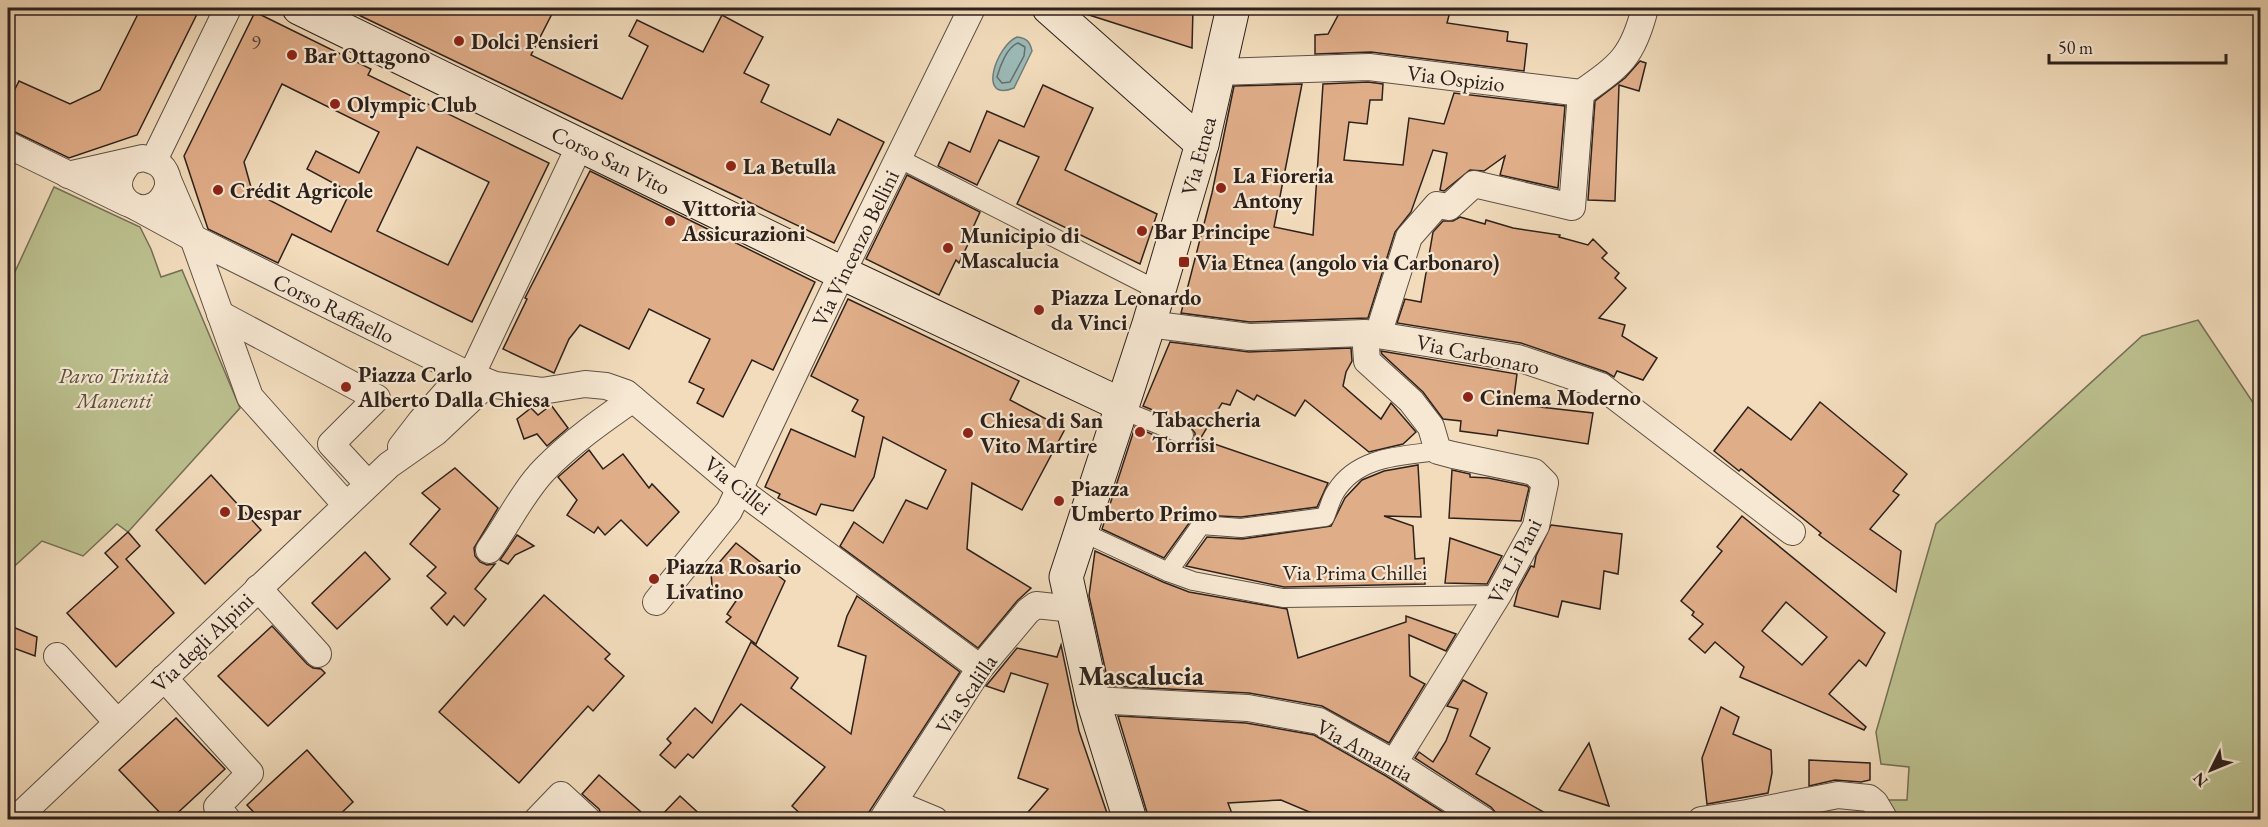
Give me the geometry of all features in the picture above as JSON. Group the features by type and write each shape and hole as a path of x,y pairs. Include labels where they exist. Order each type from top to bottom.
{"main road":[{"name":"Corso San Vito","path":"299,8 1121,407"},
{"path":"1049,8 1202,144"},
{"name":"Via Etnea","path":"1130,819 1093,700 1066,576 1159,291 1202,144 1233,8"}],"street":[{"path":"151,167 228,8"},
{"name":"Via Vincenzo Bellini","path":"656,602 729,511 741,489 842,273 972,8"},
{"path":"1168,572 1201,525 1241,528 1325,517 1337,490 1362,465 1382,459 1438,450 1431,427 1411,401 1367,361 1372,334 1409,237 1437,205 1449,207 1474,184 1572,207 1581,93 1616,69 1637,38 1645,8"},
{"name":"Via Ospizio","path":"1219,72 1369,66 1581,93"},
{"path":"8,145 68,175 151,167"},
{"path":"475,377 580,145"},
{"path":"898,158 1159,291"},
{"path":"151,167 167,192 161,202 150,208 133,205 120,193 118,181 122,169 151,167"},
{"path":"151,167 193,238 250,397 346,505"},
{"name":"Corso Raffaello","path":"68,175 133,205 193,238 475,377"},
{"path":"220,314 377,398 310,465"},
{"name":"Via Carbonaro","path":"1149,324 1249,337 1372,334 1518,358 1600,386 1792,532"},
{"name":"Via Cillei","path":"475,377 542,391 585,384 606,386 626,393 741,489 946,645 980,668"},
{"name":"Via degli Alpini","path":"15,819 388,465 421,421 475,377"},
{"path":"489,550 545,469 633,399"},
{"path":"1121,407 1184,435"},
{"path":"331,444 368,484"},
{"name":"Via Li Pani","path":"1394,763 1498,595 1536,526 1545,483 1534,472 1453,456 1438,450"},
{"name":"Via Prima Chillei","path":"1080,531 1168,572 1193,580 1283,598 1498,595"},
{"path":"258,588 318,654"},
{"name":"Via Scalilla","path":"888,811 980,668 1028,611 1036,605 1073,609"},
{"path":"57,656 117,722"},
{"path":"164,678 250,773 217,807 228,819"},
{"name":"Via Amantia","path":"1093,700 1248,708 1319,721 1394,763 1483,819"},
{"path":"537,819 561,795 588,819"},
{"path":"1701,819 1747,813 1838,795 1857,795 1869,798 1885,819"},
{"path":"888,811 935,819"}],"green space":[{"name":"Parco Trinità Manenti","path":"54,187 140,227 161,277 182,270 240,408 128,532 117,524 83,556 42,541 8,572 8,287"},
{"path":"2198,320 2260,413 2260,819 1896,819 1884,800 1907,800 1909,767 1881,764 1876,732 1936,524 2142,336"}],"water":[{"path":"1017,37 1028,41 1032,51 1014,88 1002,90 996,87 993,81 994,71 1003,50"}],"building":[{"path":"141,8 200,8 137,135 69,158 8,130 8,103 19,81 70,104 100,90"},
{"path":"344,8 555,8 531,55 622,99 648,46 629,36 637,20 703,52 722,15 763,37 744,73 769,85 761,102 830,135 838,119 884,142 834,243"},
{"path":"1079,8 1193,8 1192,48 1083,13"},
{"path":"1342,8 1451,8 1447,23 1508,32 1507,41 1527,44 1524,71 1371,52 1315,54 1315,35 1328,34"},
{"path":"255,12 371,69 368,75 549,163 472,322 292,234 278,263 208,229 184,156","holes":["282,84 379,132 359,173 316,151 307,169 350,192 331,232 252,191 244,162","417,147 489,182 448,265 377,231"]},
{"path":"1640,61 1646,63 1639,91 1619,85 1615,201 1588,200 1595,101 1625,78"},
{"path":"1368,82 1383,84 1382,100 1370,100 1367,124 1349,122 1344,160 1403,165 1409,118 1444,124 1454,93 1565,106 1558,188 1500,175 1505,156 1484,171 1470,170 1444,191 1440,190 1447,153 1433,150 1411,212 1395,232 1368,318 1250,322 1181,313 1212,193 1234,86 1302,84 1274,227 1313,235 1323,84"},
{"path":"1043,85 1093,108 1065,170 1157,214 1140,264 1017,204 1039,157 999,140 977,185 938,166 949,142 970,152 987,111 1024,127"},
{"path":"590,171 815,282 773,370 752,360 723,417 697,403 704,389 689,382 710,339 649,309 629,349 580,325 569,339 554,373 503,349 527,299 525,298"},
{"path":"907,175 980,212 959,263 956,260 939,295 866,259"},
{"path":"1460,217 1485,224 1486,220 1513,228 1560,235 1559,237 1588,245 1593,239 1607,253 1602,258 1619,273 1615,278 1626,288 1599,318 1625,325 1622,336 1657,358 1643,380 1617,371 1614,377 1606,372 1521,343 1397,323 1405,299 1421,302 1433,232 1443,221 1453,221"},
{"path":"848,299 1019,381 1010,400 1065,429 1022,510 972,483 967,549 1031,588 1017,601 978,648 840,546 854,522 883,543 906,500 927,509 946,470 883,437 874,477 853,511 821,504 816,515 778,498 780,494 765,487 791,429 855,457 864,417 852,411 858,400 811,376"},
{"path":"1170,342 1249,352 1351,348 1352,361 1346,372 1343,386 1381,419 1391,403 1416,432 1403,444 1369,452 1305,400 1295,416 1257,395 1254,400 1237,390 1230,405 1222,403 1200,439 1328,483 1317,507 1241,517 1197,515 1164,558 1102,529 1135,427 1180,446 1190,444 1195,439 1195,433 1189,425 1143,406"},
{"name":"Cinema Moderno","path":"1381,351 1517,374 1513,404 1593,413 1588,444 1498,430 1497,436 1460,431 1461,421 1443,419 1423,392"},
{"path":"1820,402 1907,474 1893,491 1899,495 1870,529 1901,551 1896,592 1819,535 1821,533 1741,469 1739,471 1714,451 1748,407 1791,440"},
{"path":"551,405 568,428 547,446 537,434 524,439 517,419 531,408 538,415"},
{"path":"589,450 603,469 623,454 649,488 652,484 679,512 647,546 621,520 605,535 598,527 594,533 567,515 577,500 558,477"},
{"path":"1418,465 1421,517 1384,516 1413,526 1415,559 1424,558 1425,584 1284,587 1186,566 1207,537 1242,539 1331,526 1345,498 1362,480 1384,471"},
{"path":"455,468 498,508 474,548 475,556 480,562 487,565 495,564 475,589 486,599 464,626 454,616 447,625 431,608 446,593 427,576 436,567 410,544 440,509 422,493"},
{"path":"1452,470 1470,474 1470,477 1488,478 1527,486 1529,488 1521,521 1449,518"},
{"path":"211,475 261,530 205,584 156,530"},
{"path":"1742,516 1885,633 1866,666 1859,660 1829,694 1866,727 1864,730 1740,677 1744,667 1715,642 1705,653 1689,639 1703,624 1681,601 1722,551 1717,547","holes":["1786,602 1827,637 1802,665 1762,631"]},
{"path":"1551,525 1622,534 1618,574 1604,571 1600,609 1562,601 1558,617 1514,606 1518,590 1531,566 1534,567 1536,556"},
{"path":"128,532 140,546 126,559 174,613 116,667 67,613 118,567 105,553"},
{"path":"517,535 534,546 515,555 508,564 500,560"},
{"path":"1450,538 1502,556 1487,584 1445,583"},
{"path":"736,543 785,581 756,644 726,622 731,617 727,614 738,598 712,586 711,572"},
{"path":"1095,551 1189,592 1287,609 1298,658 1406,622 1406,616 1456,634 1446,651 1409,635 1410,676 1425,684 1389,743 1322,706 1249,693 1109,686 1089,596"},
{"path":"365,552 390,579 337,629 312,603"},
{"path":"544,595 610,654 605,659 624,676 593,711 588,706 519,783 439,712"},
{"path":"857,596 960,672 869,812 867,819 806,819 792,806 825,767 741,704 693,758 688,754 675,768 660,755 671,743 667,739 695,708 712,723 751,642 798,678 791,688 851,734 866,656 838,646 847,616"},
{"path":"8,625 37,637 35,656 8,646"},
{"path":"272,626 307,664 325,673 268,726 218,676"},
{"path":"1061,645 1079,731 1109,819 1022,819 1048,789 1018,778 1048,684 1011,673 1004,692 986,686 1017,648 1057,657"},
{"path":"1463,680 1487,693 1470,736 1490,748 1476,774 1556,819 1498,819 1491,807 1415,758 1419,752 1433,762 1446,741 1458,709 1447,706"},
{"path":"1721,707 1739,717 1733,734 1771,750 1772,773 1768,793 1707,804 1702,758"},
{"path":"1118,716 1246,723 1314,735 1386,776 1454,819 1326,819 1281,800 1228,803 1234,819 1149,819"},
{"path":"176,718 225,769 171,819 166,819 119,770"},
{"path":"1589,743 1609,806 1559,790"},
{"path":"307,750 353,802 335,819 260,819 247,805"},
{"path":"1809,760 1870,763 1870,780 1861,782 1835,780 1809,786"},
{"path":"599,775 649,819 603,819 599,809 582,794"},
{"path":"680,796 705,819 658,819"}],"place":[{"name":"Dolci Pensieri","path":"459,41"},
{"name":"Bar Ottagono","path":"292,55"},
{"name":"Olympic Club","path":"335,104"},
{"name":"La Betulla","path":"731,166"},
{"name":"La Fioreria Antony","path":"1221,188"},
{"name":"Crédit Agricole","path":"218,190"},
{"name":"Vittoria Assicurazioni","path":"670,221"},
{"name":"Bar Principe","path":"1142,231"},
{"name":"Municipio di Mascalucia","path":"948,248"},
{"name":"Via Etnea (angolo via Carbonaro)","path":"1184,262"},
{"name":"Piazza Leonardo da Vinci","path":"1039,310"},
{"name":"Piazza Carlo Alberto Dalla Chiesa","path":"346,387"},
{"name":"Cinema Moderno","path":"1468,397"},
{"name":"Tabaccheria Torrisi","path":"1140,432"},
{"name":"Chiesa di San Vito Martire","path":"968,433"},
{"name":"Piazza Umberto Primo","path":"1059,501"},
{"name":"Despar","path":"225,512"},
{"name":"Piazza Rosario Livatino","path":"654,579"}],"district":[{"name":"Mascalucia","path":"1141,675"}]}
